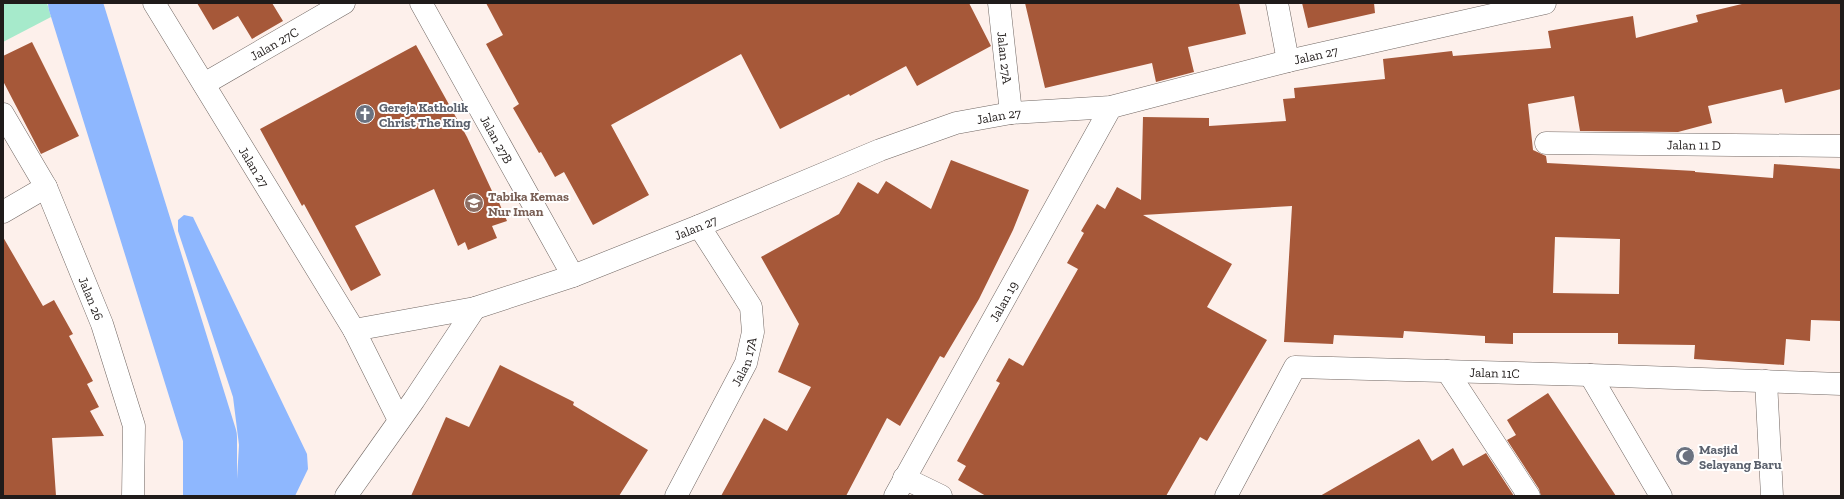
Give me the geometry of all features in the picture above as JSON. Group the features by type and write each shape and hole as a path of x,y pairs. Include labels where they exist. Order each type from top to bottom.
{"street":[{"name":"Jalan 27","path":"154,3 354,330 399,420"},
{"name":"Jalan 27C","path":"204,84 344,3"},
{"name":"Jalan 27B","path":"421,3 573,276"},
{"name":"Jalan 27A","path":"999,3 1011,113"},
{"path":"1277,3 1288,61"},
{"name":"Jalan 27","path":"354,330 475,308 573,276 699,226 880,150 956,123 1011,113 1110,107 1288,61 1546,3"},
{"name":"Jalan 19","path":"900,487 1110,107"},
{"name":"Jalan 26","path":"3,114 46,187 102,324 134,426 133,496"},
{"name":"Jalan 11 D","path":"1546,143 1841,146"},
{"path":"3,212 46,187"},
{"name":"Jalan 17A","path":"676,496 746,363 753,332 751,307 699,226"},
{"path":"346,496 475,308"},
{"name":"Jalan 11C","path":"1226,496 1295,367 1841,384"},
{"path":"1447,371 1529,496"},
{"path":"1590,375 1661,496"},
{"path":"1766,381 1772,496"},
{"path":"900,487 941,496"}],"green space":[{"path":"3,3 47,3 51,17 3,42"}],"water":[{"path":"184,215 193,217 307,454 308,469 295,496 236,496 239,445 233,397 178,231 178,220"}],"building":[{"path":"197,3 272,3 283,21 252,39 238,16 213,30"},
{"path":"486,3 969,3 991,46 917,86 906,66 850,96 849,94 780,129 741,54 611,125 649,195 593,225 564,172 555,177 513,108 519,104 486,44 503,35"},
{"path":"1025,3 1239,3 1246,34 1188,47 1194,72 1156,82 1152,63 1045,88"},
{"path":"1302,3 1374,3 1375,13 1308,28"},
{"path":"1746,3 1841,3 1841,89 1785,103 1782,89 1708,106 1712,123 1678,132 1580,131 1574,96 1528,104 1533,150 1546,156 1547,163 1695,171 1773,178 1774,164 1841,169 1841,321 1811,320 1810,341 1786,339 1784,365 1694,359 1695,345 1618,344 1618,333 1513,333 1513,344 1485,343 1485,336 1404,331 1403,338 1334,335 1333,344 1284,342 1292,206 1143,215 1232,264 1207,307 1267,340 1207,441 1200,437 1166,496 986,496 958,480 966,466 957,461 1000,383 996,381 1009,358 1023,366 1078,269 1067,263 1084,233 1081,231 1097,204 1105,209 1117,187 1141,200 1143,117 1209,118 1209,126 1286,121 1283,99 1295,98 1294,88 1385,79 1383,59 1452,51 1453,56 1551,48 1548,31 1633,16 1636,38 1698,22 1696,15","holes":["1555,237 1620,239 1619,294 1553,293"]},
{"path":"32,42 79,136 41,154 3,81 3,56"},
{"path":"416,45 467,137 507,221 492,226 497,238 468,250 465,242 458,246 434,189 355,226 381,275 351,291 304,204 302,206 260,129"},
{"path":"951,160 1029,190 1013,230 979,299 944,358 940,356 900,426 887,418 846,496 721,496 764,418 787,431 811,387 778,372 799,324 761,257 839,214 858,182 878,194 886,181 931,209"},
{"path":"3,237 43,306 54,300 73,334 69,336 93,381 87,384 99,407 90,411 104,436 52,438 56,496 3,496"},
{"path":"500,365 574,402 573,405 648,450 619,496 411,496 446,417 469,427"},
{"path":"1548,393 1616,496 1541,496 1539,489 1507,440 1516,435 1507,420"},
{"path":"1419,439 1432,461 1453,448 1463,466 1486,453 1514,496 1320,496"}],"waterway":[{"path":"75,3 210,437 210,496"}],"place":[{"name":"Gereja Katholik Christ The King","path":"365,114"},
{"name":"Tabika Kemas Nur Iman","path":"474,203"},
{"name":"Masjid Selayang Baru","path":"1685,456"}]}
